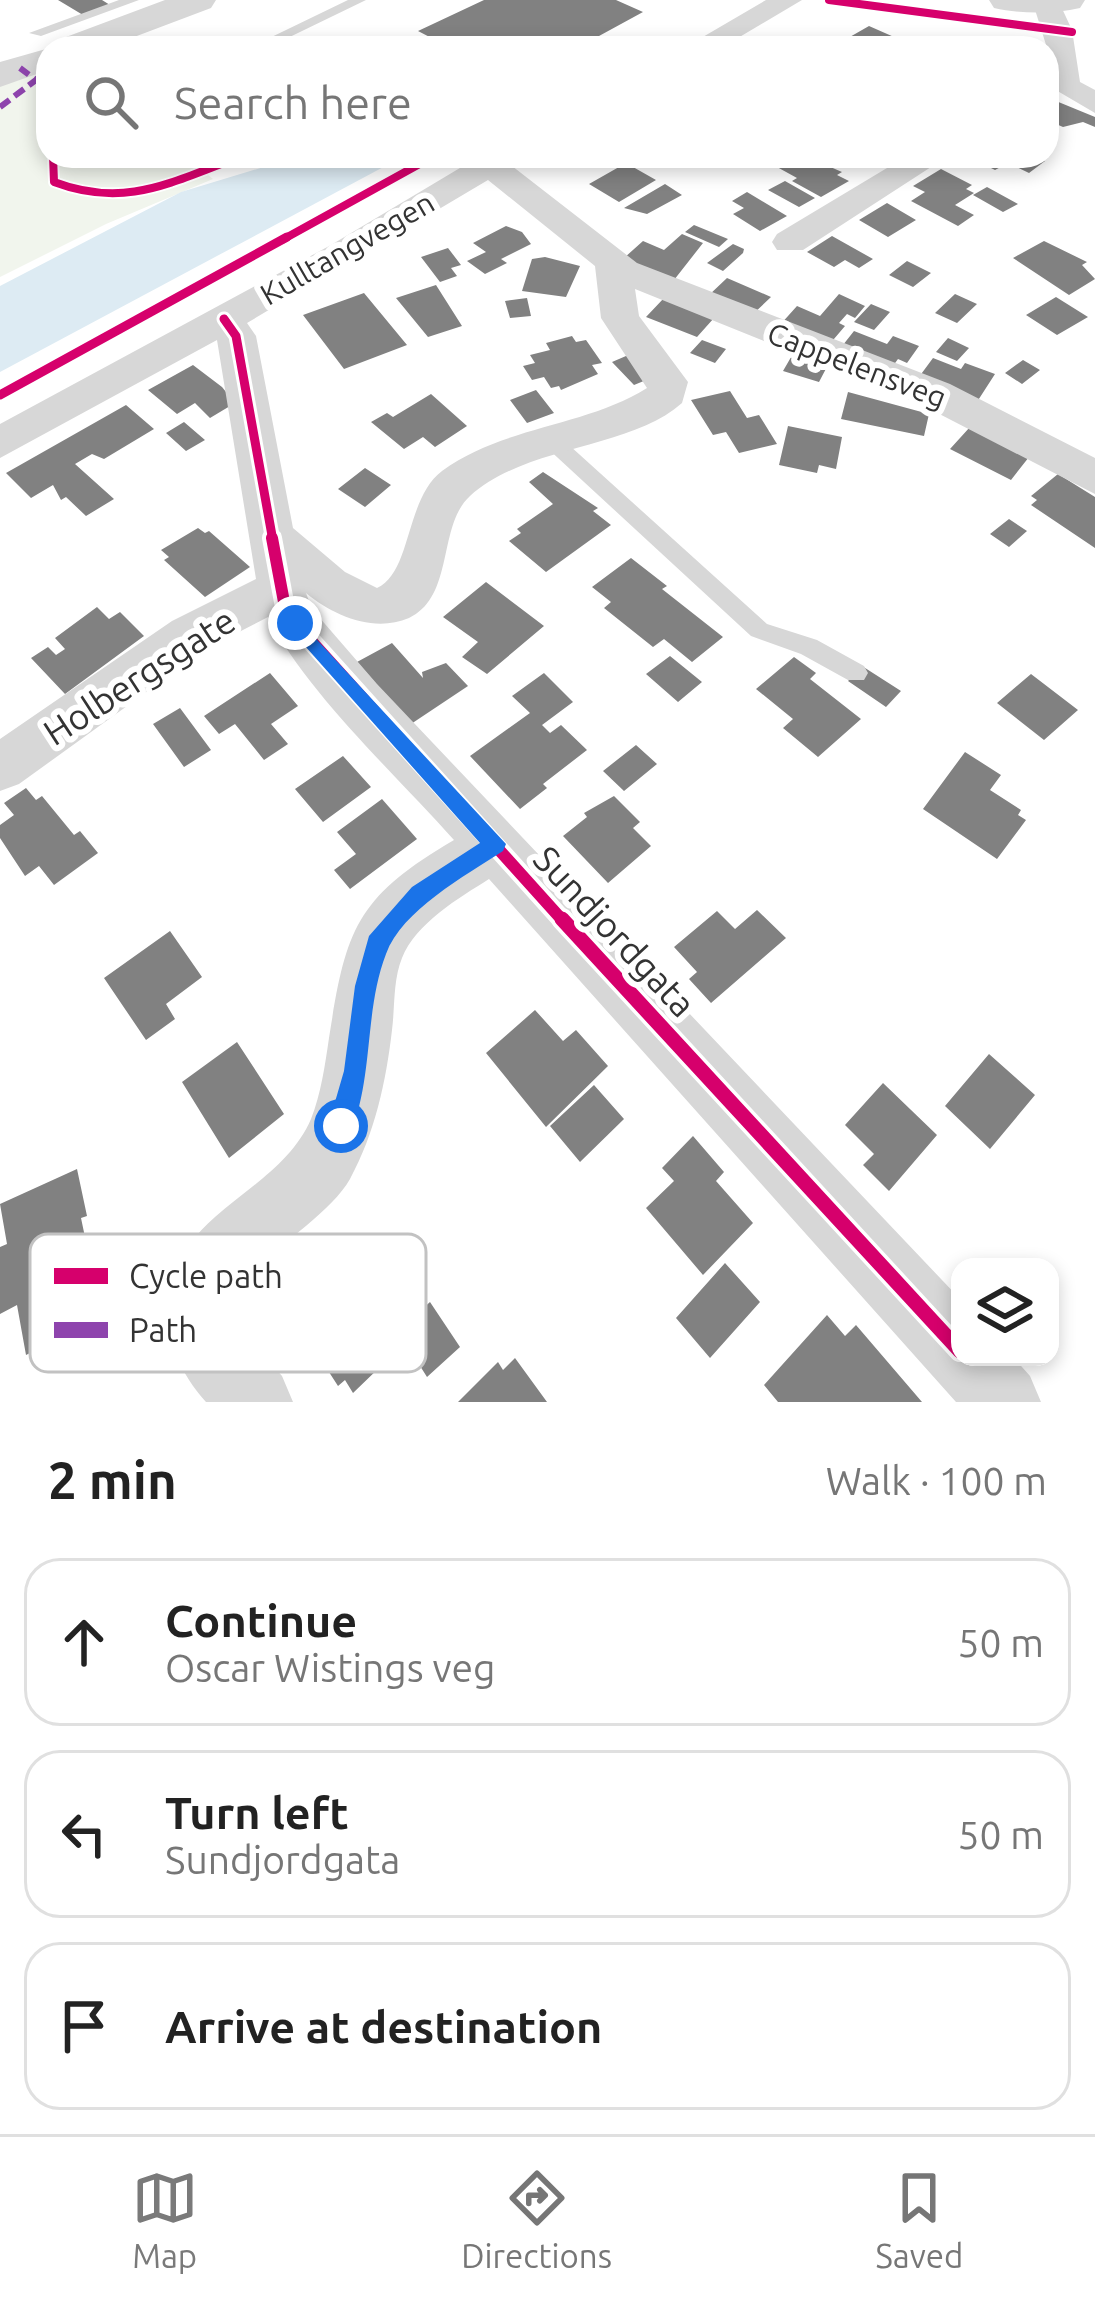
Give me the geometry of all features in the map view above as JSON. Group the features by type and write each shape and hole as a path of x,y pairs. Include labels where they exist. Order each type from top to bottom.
{"street":[{"path":"103,36 198,0"},
{"path":"720,36 788,0"},
{"path":"1006,0 1067,0"},
{"path":"1045,2 1057,36"},
{"path":"0,75 36,49"},
{"path":"1059,89 1095,103"},
{"name":"Kulltangvegen","path":"0,443 344,254 484,168"},
{"name":"Cappelensveg","path":"506,168 614,263 650,283 956,403 1095,478"},
{"path":"790,242 911,168"},
{"path":"276,562 351,599 385,605 401,599 419,576 434,512 454,484 641,409 668,393 668,382 620,318 614,263"},
{"name":"Sundjordgata","path":"224,319 236,336 276,562 295,623 951,1341"},
{"name":"Holbergsgate","path":"0,768 189,634 276,562"},
{"path":"250,1234 304,1186 332,1146 356,1071 366,986 377,944 420,894 495,844"},
{"name":"Sundjordgata","path":"973,1366 1004,1402"},
{"path":"230,1372 256,1402"}],"lane":[{"path":"60,36 132,0"},
{"path":"282,36 359,0"},
{"path":"552,441 759,630 822,653 856,673"}],"shaded area":[{"path":"36,69 36,168 199,168 213,179 106,224 0,277 0,83"},
{"path":"260,168 382,168 0,372 0,286 181,192"}],"building":[{"path":"58,0 102,0 110,5 83,15"},
{"path":"484,0 616,0 643,12 599,36 428,36 418,31"},
{"path":"869,26 893,36 852,36"},
{"path":"1059,102 1095,117 1095,127 1083,122 1059,125"},
{"path":"617,168 635,168 656,180 619,202 589,184"},
{"path":"779,168 833,168 849,181 821,197 792,181 797,178"},
{"path":"941,169 972,185 966,189 974,193 955,205 974,215 958,226 911,201 925,192 913,186"},
{"path":"785,181 815,198 799,207 768,190"},
{"path":"665,184 682,195 647,214 624,208"},
{"path":"987,187 1018,204 1003,212 973,195"},
{"path":"747,192 787,216 760,231 733,214 744,208 732,201"},
{"path":"887,203 916,220 888,237 859,220"},
{"path":"694,225 728,239 719,247 685,232"},
{"path":"506,226 522,232 531,244 501,259 507,263 485,274 467,261 486,252 473,243"},
{"path":"682,234 703,243 674,280 624,258 643,241 664,250"},
{"path":"832,236 873,259 859,268 845,260 834,267 807,252"},
{"path":"1044,241 1087,262 1082,265 1095,279 1069,295 1013,258"},
{"path":"733,244 744,249 743,253 723,271 707,263"},
{"path":"448,248 461,265 451,268 457,276 440,282 421,257"},
{"path":"545,257 580,266 566,297 522,291 532,259"},
{"path":"907,261 931,273 913,287 889,275"},
{"path":"727,278 771,297 752,315 708,296"},
{"path":"436,285 462,326 428,337 396,298"},
{"path":"364,293 407,345 344,369 303,315"},
{"path":"839,294 865,306 855,318 847,314 839,323 845,326 828,346 779,326 797,306 820,316"},
{"path":"955,294 977,304 957,323 935,313"},
{"path":"1056,297 1088,317 1057,335 1026,315"},
{"path":"527,298 531,316 510,318 505,301"},
{"path":"664,298 714,318 697,337 646,317"},
{"path":"871,304 890,312 874,330 854,322"},
{"path":"854,331 887,344 893,336 919,346 907,363 898,359 890,370 839,350"},
{"path":"572,336 576,342 586,340 602,363 592,365 598,374 561,390 551,388 544,377 532,380 523,366 535,363 530,355 550,350 546,343"},
{"path":"948,338 969,348 957,361 936,352"},
{"path":"702,340 726,349 715,363 690,353"},
{"path":"794,352 829,363 819,382 783,371"},
{"path":"633,353 656,376 634,385 612,362"},
{"path":"933,358 961,369 965,363 995,374 975,405 916,381"},
{"path":"1023,360 1040,370 1022,384 1005,373"},
{"path":"193,365 235,403 210,418 195,403 177,414 148,390"},
{"path":"536,390 554,413 527,423 510,400"},
{"path":"730,391 747,418 759,415 777,444 739,453 726,432 713,435 691,400"},
{"path":"848,392 929,414 924,436 841,419"},
{"path":"431,394 467,426 435,447 423,437 404,449 371,422 387,413 393,417"},
{"path":"126,405 154,429 104,459 92,454 75,464 114,499 86,516 66,497 61,500 53,485 31,498 6,473"},
{"path":"184,422 205,440 186,451 166,433"},
{"path":"788,426 842,437 836,469 819,465 817,473 779,465"},
{"path":"970,427 1029,457 1011,480 950,449"},
{"path":"365,468 391,485 365,507 338,489"},
{"path":"543,472 598,508 593,511 611,525 546,572 509,541 521,533 517,529 553,504 529,482"},
{"path":"1058,474 1095,497 1095,548 1031,505 1037,500 1031,496"},
{"path":"1009,519 1027,531 1009,547 990,534"},
{"path":"198,528 209,531 250,567 205,597 164,560 169,557 161,550"},
{"path":"631,558 723,637 692,662 664,639 653,647 604,608 611,602 592,587"},
{"path":"486,582 544,626 487,674 462,657 478,642 443,617"},
{"path":"97,607 109,619 120,612 144,636 65,694 31,658 48,647 56,655 65,649 55,638"},
{"path":"392,643 423,678 422,672 446,663 468,686 411,724 357,662"},
{"path":"670,656 702,682 678,702 646,674"},
{"path":"794,657 816,673 810,679 861,719 818,757 783,728 793,719 756,689"},
{"path":"862,666 901,691 886,707 848,681"},
{"path":"270,673 298,706 271,724 288,744 264,760 235,724 219,734 204,716"},
{"path":"544,673 573,702 542,725 550,733 561,725 587,750 520,809 470,756 530,713 512,696"},
{"path":"1031,674 1078,710 1044,740 997,703"},
{"path":"180,708 211,750 184,767 153,724"},
{"path":"636,745 657,764 624,791 603,771"},
{"path":"965,752 1001,775 990,790 1021,810 1018,815 1026,820 997,859 923,809"},
{"path":"343,756 371,787 323,822 295,789"},
{"path":"26,788 36,800 42,796 74,835 80,831 98,853 54,885 39,866 25,876 0,838 0,825 14,815 4,803"},
{"path":"614,796 640,822 633,828 651,846 608,883 563,836 587,817 584,813"},
{"path":"382,799 417,839 350,889 334,870 356,854 337,832"},
{"path":"757,910 786,938 711,1003 689,979 697,972 674,947 717,911 735,929"},
{"path":"170,931 202,977 166,1004 175,1019 146,1040 104,978"},
{"path":"535,1010 563,1041 576,1030 608,1066 546,1127 486,1053"},
{"path":"237,1042 284,1114 229,1158 182,1082"},
{"path":"989,1054 1035,1095 990,1149 945,1106"},
{"path":"883,1083 937,1135 889,1191 863,1165 874,1154 845,1125"},
{"path":"594,1085 624,1119 580,1162 550,1126"},
{"path":"693,1136 724,1172 716,1181 753,1223 703,1275 646,1208 674,1181 662,1168"},
{"path":"77,1169 87,1216 81,1218 84,1234 30,1234 30,1353 26,1355 17,1305 0,1314 0,1247 7,1244 0,1204"},
{"path":"725,1263 760,1302 710,1358 676,1318"},
{"path":"430,1302 460,1347 427,1377 424,1372 426,1306"},
{"path":"827,1315 845,1336 856,1325 922,1402 778,1402 764,1385"},
{"path":"515,1358 547,1402 458,1402 498,1362 503,1370"},
{"path":"329,1372 375,1372 353,1393 345,1380 338,1386"}],"marked path":[{"path":"0,107 36,80 20,68"}],"cycle path":[{"path":"829,0 1072,32"},
{"path":"53,168 54,182 104,196 149,190 210,168"},
{"path":"0,395 412,168"},
{"path":"224,319 236,336 284,602 295,623 359,699 951,1341"}],"route":[{"path":"295,623 495,844 420,894 377,944 366,986 356,1071 341,1126"}]}
